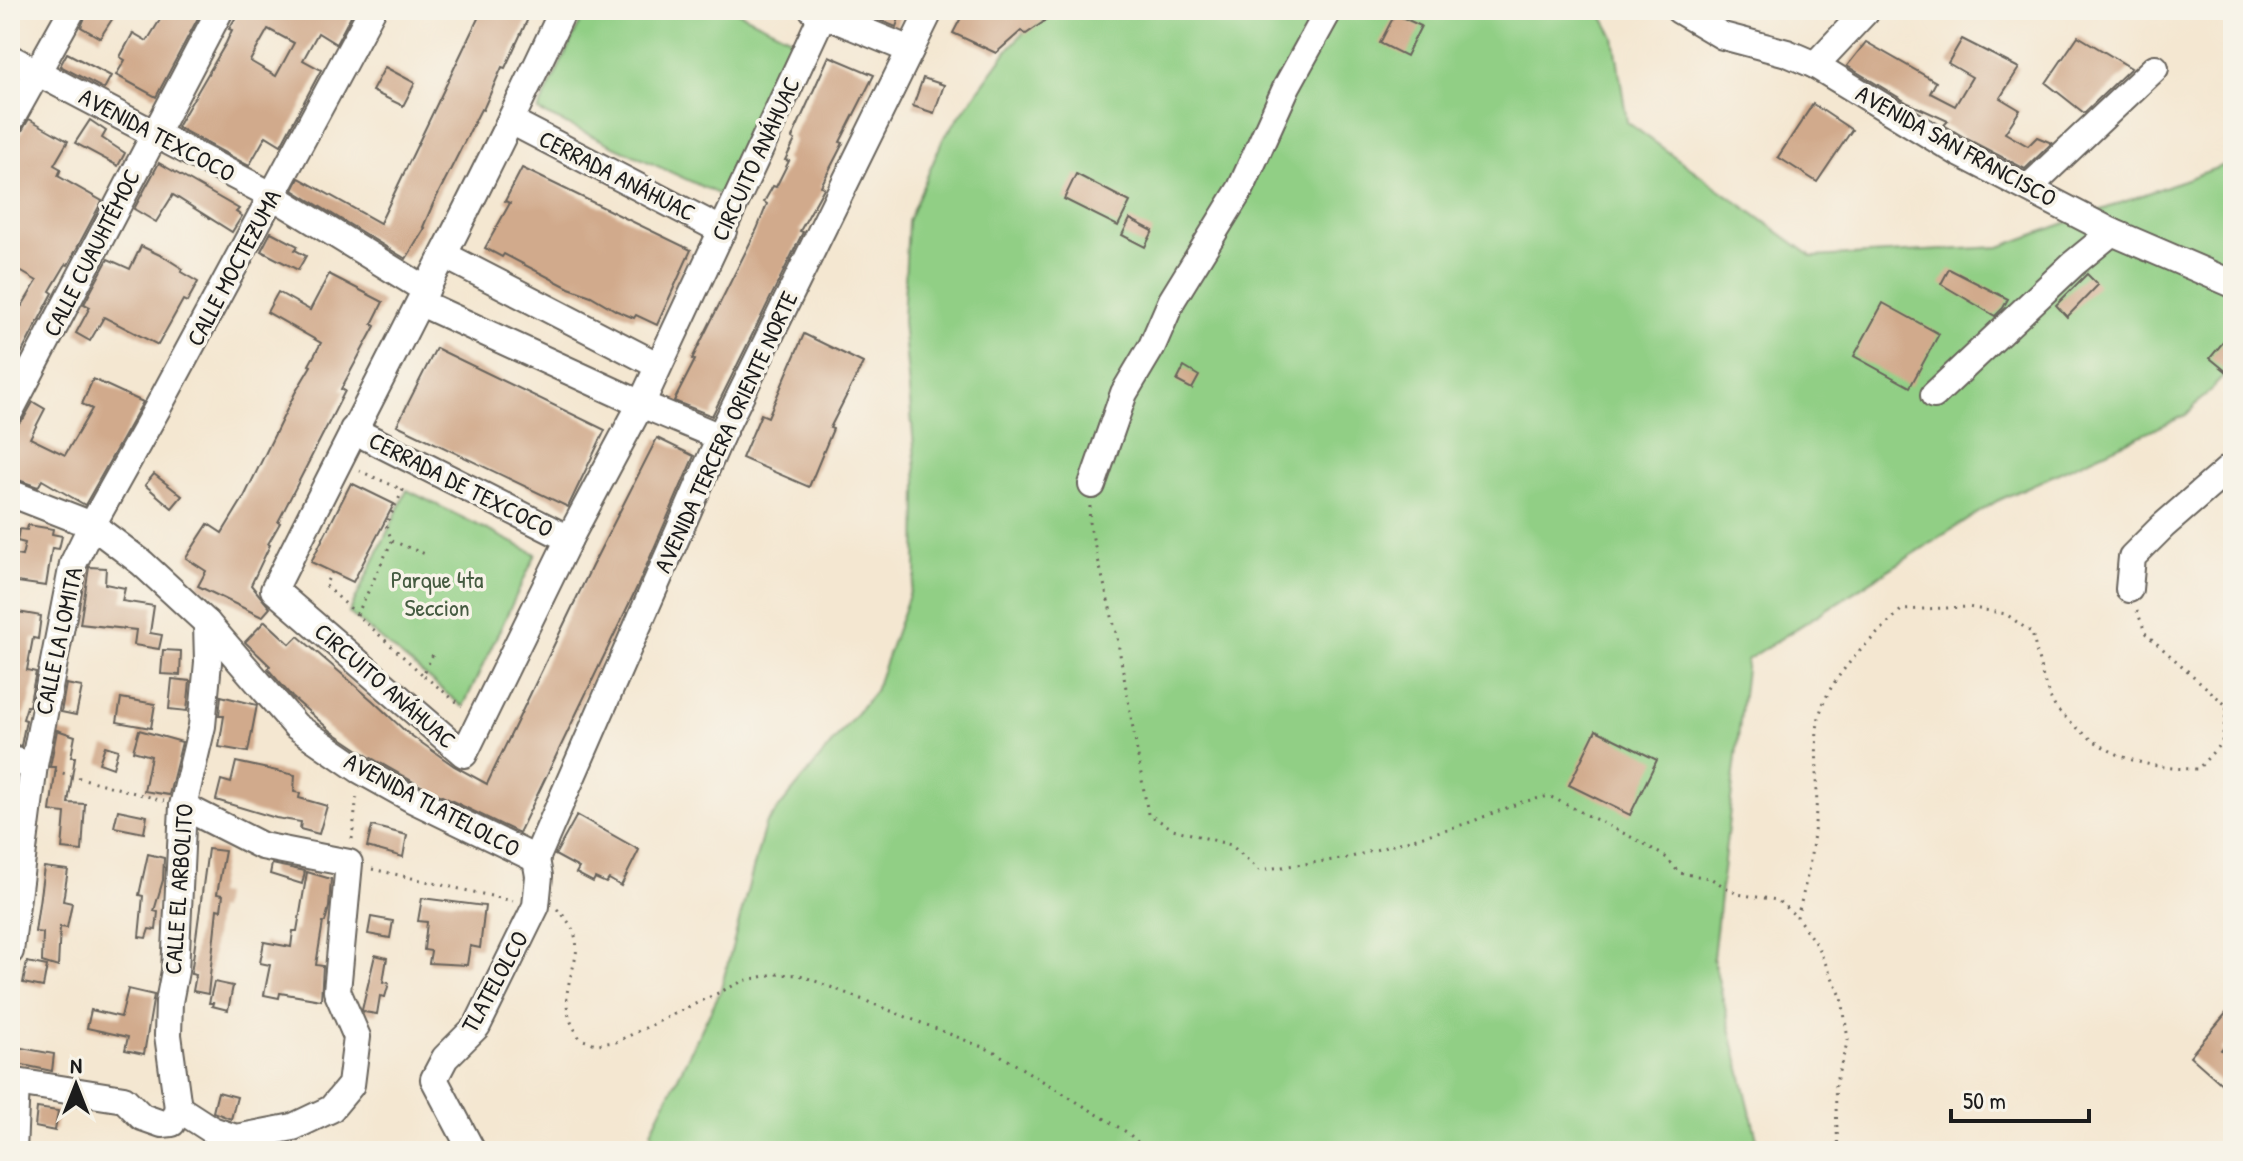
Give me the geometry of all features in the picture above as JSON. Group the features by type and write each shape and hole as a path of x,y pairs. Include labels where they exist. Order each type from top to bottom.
{"street":[{"path":"10,121 72,10"},
{"name":"CALLE CUAUHTÉMOC","path":"10,411 220,10"},
{"name":"CALLE MOCTEZUMA","path":"92,525 372,10"},
{"name":"CIRCUITO ANÁHUAC","path":"563,10 361,434 274,590 464,754 569,539 641,404 723,231 818,12"},
{"name":"AVENIDA TERCERA ORIENTE NORTE","path":"536,859 720,437 930,10"},
{"path":"1092,485 1124,393 1152,346 1172,300 1241,188 1287,86 1329,10"},
{"name":"AVENIDA SAN FRANCISCO","path":"1679,10 1723,36 1787,53 1815,65 1959,153 2112,232 2233,284"},
{"path":"1815,65 1867,10"},
{"path":"818,12 910,50"},
{"name":"AVENIDA TEXCOCO","path":"10,58 273,196 424,297 641,404 720,437"},
{"path":"2028,188 2155,68"},
{"name":"CERRADA ANÁHUAC","path":"511,121 723,231"},
{"path":"1934,395 2112,232"},
{"path":"444,255 657,365"},
{"name":"CERRADA DE TEXCOCO","path":"361,434 569,539"},
{"path":"2129,589 2132,557 2233,465"},
{"name":"AVENIDA TLATELOLCO","path":"10,493 92,525 142,563 207,623 296,726 360,770 412,799 536,859 537,898"},
{"name":"CALLE LA LOMITA","path":"10,951 22,763 73,564 92,525"},
{"name":"CALLE EL ARBOLITO","path":"178,1108 168,1035 169,1002 175,971 183,806 202,726 208,662 207,623"},
{"path":"183,806 262,846 349,863 337,991 357,1037 351,1085 331,1109 293,1127 236,1138 212,1130"},
{"name":"TLATELOLCO","path":"472,1151 434,1079 445,1058 477,1026 537,898"},
{"path":"13,1151 13,1082 124,1099 142,1117 162,1124 172,1123 178,1108 212,1130 234,1151"}],"path":[{"path":"357,615 392,541 386,525 403,490 352,467 361,434"},
{"path":"1092,485 1089,522 1117,637 1148,814 1173,829 1231,845 1259,870 1348,858 1549,796 1643,843 1667,858 1679,873 1710,878 1737,894 1777,900 1797,917 1817,946 1842,998 1848,1040 1835,1085 1838,1151"},
{"path":"392,541 425,554"},
{"path":"332,572 325,585 423,675 480,721"},
{"path":"1797,917 1809,874 1817,788 1815,758 1821,710 1838,678 1901,610 1968,607 2006,614 2032,633 2055,707 2085,735 2116,756 2164,769 2198,769 2222,742 2227,706 2146,634 2129,589"},
{"path":"423,675 434,652"},
{"path":"22,763 183,806"},
{"path":"360,770 349,863 537,898 571,923 577,947 568,993 568,1013 580,1039 596,1044 616,1042 743,981 774,974 800,975 995,1052 1128,1133 1147,1151"}],"green space":[{"path":"586,10 734,10 793,39 720,195 538,111"},
{"path":"1045,10 1599,10 1614,37 1627,122 1813,257 2000,247 2233,162 2233,367 2186,415 1997,501 1747,660 1713,958 1760,1151 662,1151 651,1131 720,992 765,825 875,691 916,575 917,482 903,321 908,221 943,139 1010,47"},
{"name":"Parque 4ta Seccion","path":"407,490 536,554 463,707 349,613"}],"building":[{"path":"88,10 118,10 100,38 81,27"},
{"path":"166,10 184,10 198,18 156,97 116,75 125,60 120,57 133,33 147,41"},
{"path":"240,10 354,10 336,44 318,33 303,60 321,70 281,145 266,136 249,166 177,127 226,43 232,30 229,29","holes":["268,29 294,43 276,76 250,61"]},
{"path":"482,10 532,10 433,204 425,228 406,259 293,190 299,178 380,223"},
{"path":"855,10 902,10 896,27"},
{"path":"965,10 1021,10 1045,21 1026,34 1021,31 996,53 953,33"},
{"path":"1395,14 1421,26 1406,56 1380,43"},
{"path":"2078,36 2131,68 2084,113 2046,83"},
{"path":"1962,39 2019,68 2000,98 2020,110 2005,133 2028,146 2037,137 2052,143 2025,169 1967,139 1944,125 1948,121 1908,103 1847,66 1866,42 1936,82 1930,93 1955,106 1972,77 1948,63"},
{"path":"67,53 111,76 104,89 60,66"},
{"path":"829,56 874,75 840,142 843,143 821,186 824,188 800,231 803,232 712,416 674,401 757,229 767,204 764,202 773,186 776,187 789,161 785,160 795,140 792,138"},
{"path":"385,67 415,83 403,106 372,91"},
{"path":"923,78 944,85 934,113 913,106"},
{"path":"1813,104 1852,130 1817,182 1778,157"},
{"path":"29,119 68,141 54,165 61,169 58,176 102,201 68,265 50,291 53,293 10,375 10,299 22,306 37,281 10,265 10,151"},
{"path":"90,120 106,131 102,138 125,153 118,166 75,143"},
{"path":"159,163 239,209 236,212 242,216 232,232 173,195 156,222 134,209"},
{"path":"522,168 691,250 657,325 636,315 634,318 617,311 504,254 502,257 485,248 510,203 505,201"},
{"path":"1076,174 1130,202 1118,226 1064,199"},
{"path":"1130,219 1153,231 1145,247 1122,235"},
{"path":"271,232 298,246 295,250 306,256 298,270 261,251"},
{"path":"141,246 183,269 181,272 198,282 187,302 183,300 158,345 104,317 90,341 76,333 90,307 84,304 108,259 130,269"},
{"path":"1949,269 2008,299 2003,308 1995,316 1941,284"},
{"path":"329,274 383,302 372,324 375,326 341,389 345,391 278,522 251,585 270,608 262,617 198,586 206,571 186,558 208,524 222,533 244,497 321,343 267,312 278,292 310,310"},
{"path":"2087,274 2098,285 2067,317 2056,305"},
{"path":"1883,303 1939,334 1910,387 1854,356"},
{"path":"2233,330 2233,377 2210,358"},
{"path":"804,334 863,363 830,428 833,429 809,487 742,458 761,414 768,417"},
{"path":"436,348 605,430 568,507 397,425"},
{"path":"1184,367 1199,376 1192,389 1177,381"},
{"path":"93,379 143,402 85,505 42,480 38,487 10,477 10,436 33,402 45,409 30,438 65,455 92,409 82,404"},
{"path":"657,438 694,456 639,583 519,833 419,785 331,731 292,697 268,669 270,666 245,642 265,621 290,644 298,636 405,731 454,766 487,784"},
{"path":"154,474 182,496 172,508 145,485"},
{"path":"351,483 394,504 353,582 311,562"},
{"path":"28,525 53,529 52,534 62,536 59,549 52,548 46,586 10,581 10,554 22,556 25,543 17,541 19,529 27,530"},
{"path":"89,567 106,568 105,584 125,588 122,601 154,606 150,633 162,635 159,649 134,645 136,630 80,624"},
{"path":"18,612 41,616 38,639 33,638 27,670 36,672 23,719 26,720 21,746 12,744 15,719 10,718 10,655"},
{"path":"163,650 181,651 180,675 161,674"},
{"path":"172,679 190,681 187,711 169,709"},
{"path":"66,684 82,687 76,715 61,712"},
{"path":"221,696 257,705 248,752 219,747 224,716 219,716"},
{"path":"121,698 155,704 151,728 117,722"},
{"path":"57,730 75,736 68,803 85,804 82,851 62,849 65,813 50,811 56,767 50,767"},
{"path":"139,730 182,742 169,795 144,791 151,756 133,751"},
{"path":"1596,730 1657,760 1630,815 1569,785"},
{"path":"105,746 118,750 113,768 99,763"},
{"path":"236,762 295,775 294,792 300,793 299,798 327,806 319,834 300,829 301,822 216,800 221,780 231,783"},
{"path":"118,810 147,816 144,833 114,827"},
{"path":"577,815 639,850 621,886 609,879 606,883 595,878 593,882 576,873 579,868 555,855"},
{"path":"372,826 407,835 403,857 367,847"},
{"path":"208,849 225,851 217,894 223,895 221,910 217,909 208,994 193,991 196,975 191,974"},
{"path":"148,854 164,858 163,880 154,911 158,912 156,930 149,929 146,938 139,937 143,896 139,895"},
{"path":"272,864 305,871 302,884 270,874"},
{"path":"44,867 68,870 63,901 72,903 67,928 60,927 58,967 42,962 43,933 35,932"},
{"path":"307,872 331,879 329,907 323,922 316,965 323,966 321,1000 280,993 279,998 264,995 270,965 260,963 264,942 291,947 293,931 297,931"},
{"path":"422,898 485,906 480,948 470,946 467,965 429,963 431,951 424,950 427,922 418,921"},
{"path":"371,917 393,921 390,938 368,934"},
{"path":"375,955 387,958 383,982 389,983 385,997 380,996 377,1014 362,1010"},
{"path":"27,962 47,966 43,987 23,983"},
{"path":"214,982 233,986 228,1010 209,1003"},
{"path":"128,989 154,995 144,1054 125,1050 128,1037 87,1028 91,1010 121,1017"},
{"path":"2233,1005 2233,1036 2221,1050 2233,1060 2233,1094 2190,1056"},
{"path":"16,1047 54,1054 52,1071 13,1063"},
{"path":"218,1092 237,1097 231,1119 213,1112"},
{"path":"37,1108 58,1111 55,1131 35,1127"}]}
